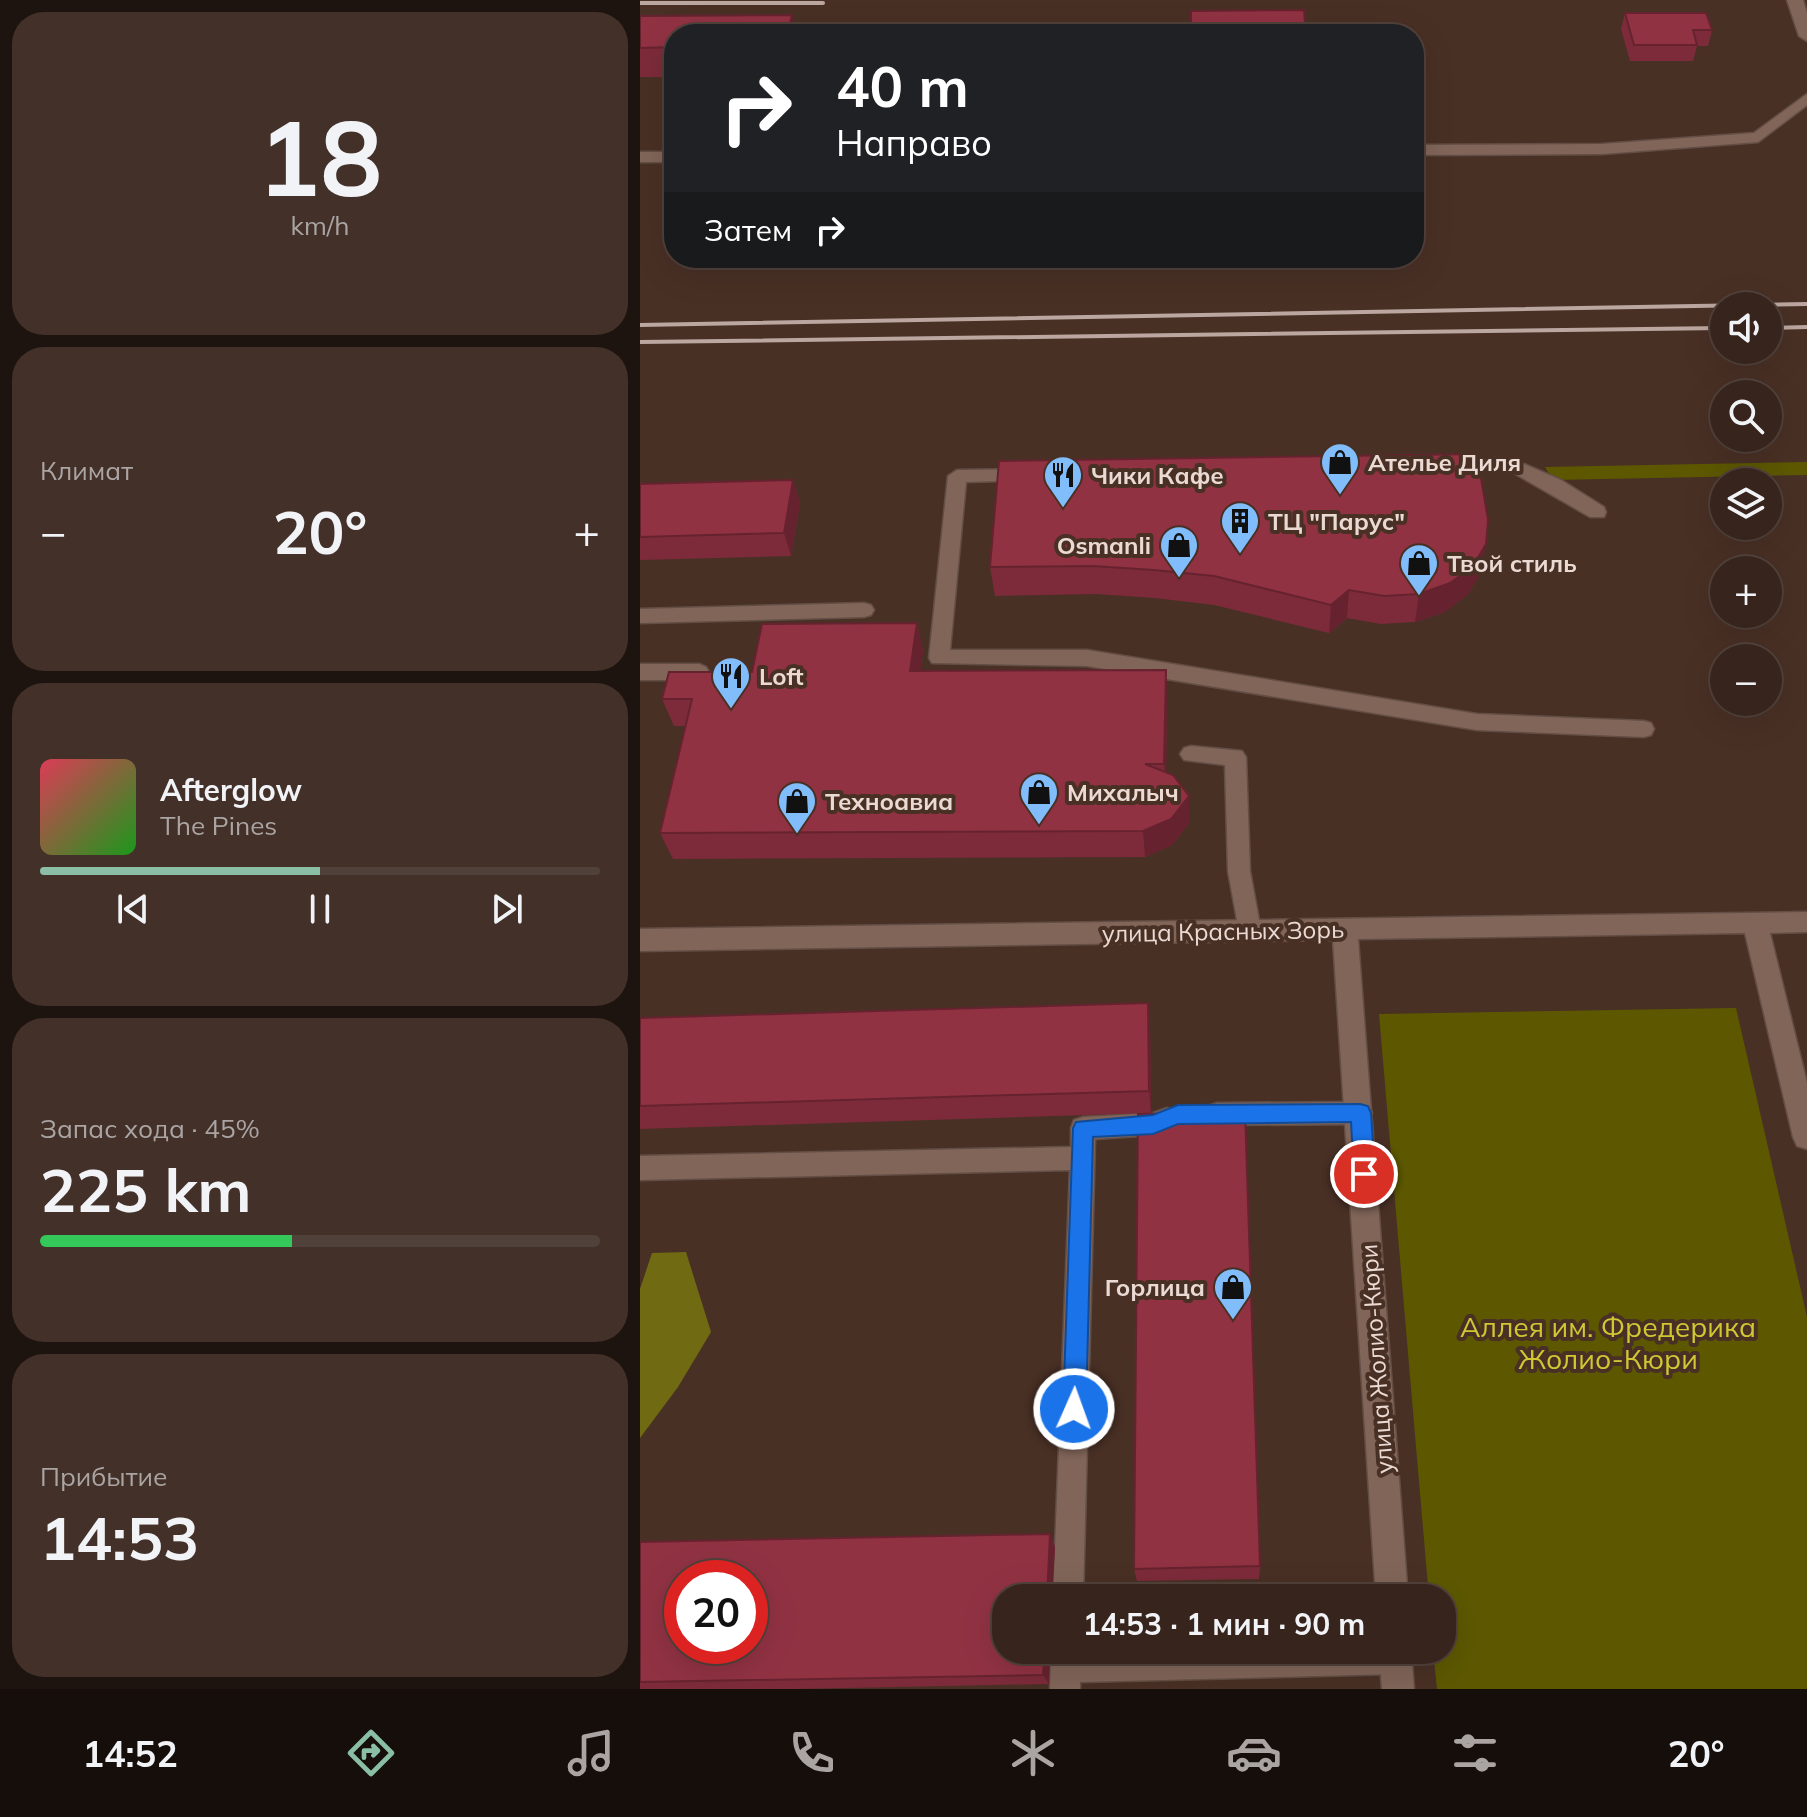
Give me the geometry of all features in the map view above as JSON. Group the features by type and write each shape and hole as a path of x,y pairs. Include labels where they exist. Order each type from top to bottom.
{"street":[{"path":"1795,0 1807,36"},
{"name":"улица Красных Зорь","path":"640,940 1807,922"},
{"path":"1755,923 1807,1137"},
{"name":"улица Жолио-Кюри","path":"1345,929 1391,1584"}],"lane":[{"path":"1424,150 1602,149 1758,137 1807,98"},
{"path":"640,157 664,157"},
{"path":"1436,467 1515,466 1554,485 1597,512"},
{"path":"1053,474 957,476 939,658 1087,658 1477,722 1644,729"},
{"path":"640,616 864,610"},
{"path":"640,672 713,672"},
{"path":"1191,754 1235,757 1238,864 1250,931"},
{"path":"1068,1584 1083,1128 1153,1124 1178,1115 1360,1113"},
{"path":"640,1168 1083,1158"},
{"path":"1066,1669 1396,1666"}],"green space":[{"path":"1807,462 1807,475 1782,475 1782,468 1710,468 1710,477 1553,480 1545,467"},
{"name":"Аллея им. Фредерика Жолио-Кюри","path":"1736,1008 1807,1317 1807,1689 1437,1689 1434,1664 1456,1664 1456,1584 1428,1584 1379,1014"}],"shaded area":[{"path":"686,1252 711,1332 678,1387 640,1438 640,1289 652,1253"}],"building":[{"path":"1304,10 1305,24 1191,24 1191,11"},
{"path":"1625,13 1706,13 1712,30 1693,30 1697,45 1634,45"},
{"path":"792,15 790,24 664,24 664,47 640,48 640,16"},
{"name":"ТЦ \"Парус\"","path":"1477,454 1488,520 1486,544 1473,566 1450,583 1419,594 1384,596 1349,590 1331,605 1214,576 1093,566 990,567 999,461"},
{"path":"793,480 784,533 640,537 640,484"},
{"path":"917,623 910,671 1166,670 1164,764 1145,764 1173,775 1189,796 1171,819 1143,831 660,833 692,699 662,699 669,672 752,672 762,624"},
{"path":"1148,1003 1149,1091 640,1106 640,1018"},
{"path":"1245,1112 1260,1566 1134,1569 1138,1114"},
{"path":"1050,1534 1048,1584 992,1584 992,1664 1044,1664 1043,1675 640,1682 640,1542"}],"railway":[{"path":"640,3 823,3"},
{"path":"640,325 1807,304"},
{"path":"1782,328 1807,327"},
{"path":"640,342 1710,328"}],"place":[{"name":"Ателье Диля","path":"1340,496"},
{"name":"Чики Кафе","path":"1063,509"},
{"name":"ТЦ \"Парус\"","path":"1240,555"},
{"name":"Osmanli","path":"1179,579"},
{"name":"Твой стиль","path":"1419,597"},
{"name":"Loft","path":"731,710"},
{"name":"Михалыч","path":"1039,826"},
{"name":"Техноавиа","path":"797,835"},
{"name":"Горлица","path":"1233,1321"}],"route":[{"path":"1074,1409 1083,1128 1153,1124 1178,1115 1360,1113 1364,1174"}]}
